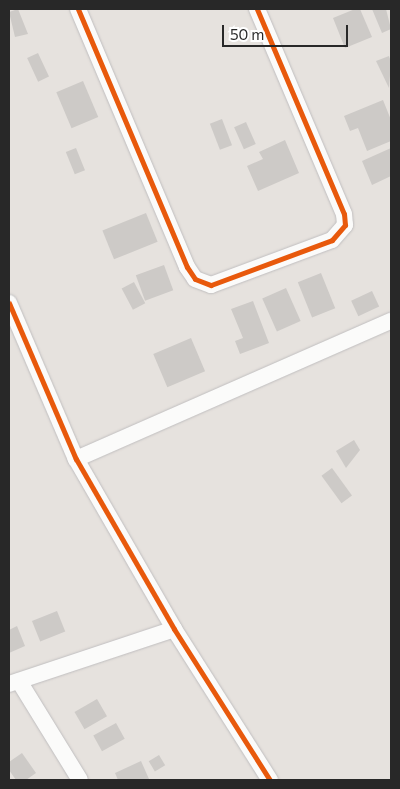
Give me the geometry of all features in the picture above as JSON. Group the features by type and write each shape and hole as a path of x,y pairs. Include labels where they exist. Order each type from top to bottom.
{"street":[{"path":"78,9 187,267 195,278 211,285 332,240 345,225 344,214 257,9"},
{"path":"9,303 76,459 174,629 270,780"},
{"path":"76,459 391,321"},
{"path":"80,780 14,683 174,629"}],"building":[{"path":"18,9 28,34 15,37 9,12"},
{"path":"355,9 360,9 372,37 345,48 333,18"},
{"path":"372,9 386,9 391,29 382,33"},
{"path":"38,53 49,77 38,82 27,58"},
{"path":"389,56 391,62 389,88 376,61"},
{"path":"83,81 98,117 72,128 56,92"},
{"path":"383,100 391,120 391,141 367,151 358,128 350,131 344,116"},
{"path":"222,119 232,145 220,150 210,124"},
{"path":"246,122 256,144 244,149 234,127"},
{"path":"285,140 299,173 258,191 247,166 263,159 259,152"},
{"path":"76,148 85,170 75,174 66,152"},
{"path":"391,148 391,176 372,185 362,161"},
{"path":"146,213 158,242 114,259 102,231"},
{"path":"164,265 173,290 145,301 136,275"},
{"path":"321,273 335,308 312,318 298,282"},
{"path":"134,282 145,303 133,310 122,289"},
{"path":"286,288 301,321 277,331 262,299"},
{"path":"372,291 379,306 358,316 351,301"},
{"path":"253,301 269,343 240,354 235,341 243,338 231,309"},
{"path":"191,338 205,371 167,387 153,354"},
{"path":"354,440 360,450 346,468 336,451"},
{"path":"332,468 352,496 341,503 321,476"},
{"path":"57,611 65,631 40,642 32,621"},
{"path":"17,626 25,646 9,653 9,630"},
{"path":"97,699 107,716 84,729 74,712"},
{"path":"116,723 125,739 102,751 93,736"},
{"path":"22,753 36,773 26,780 16,780 9,770 9,762"},
{"path":"159,755 165,765 155,771 149,761"},
{"path":"141,761 149,779 118,780 115,773"}],"cycle path":[{"path":"78,9 187,267 195,279 211,285 332,240 345,225 344,214 257,9"},
{"path":"9,303 76,459 174,629 270,780"}]}
